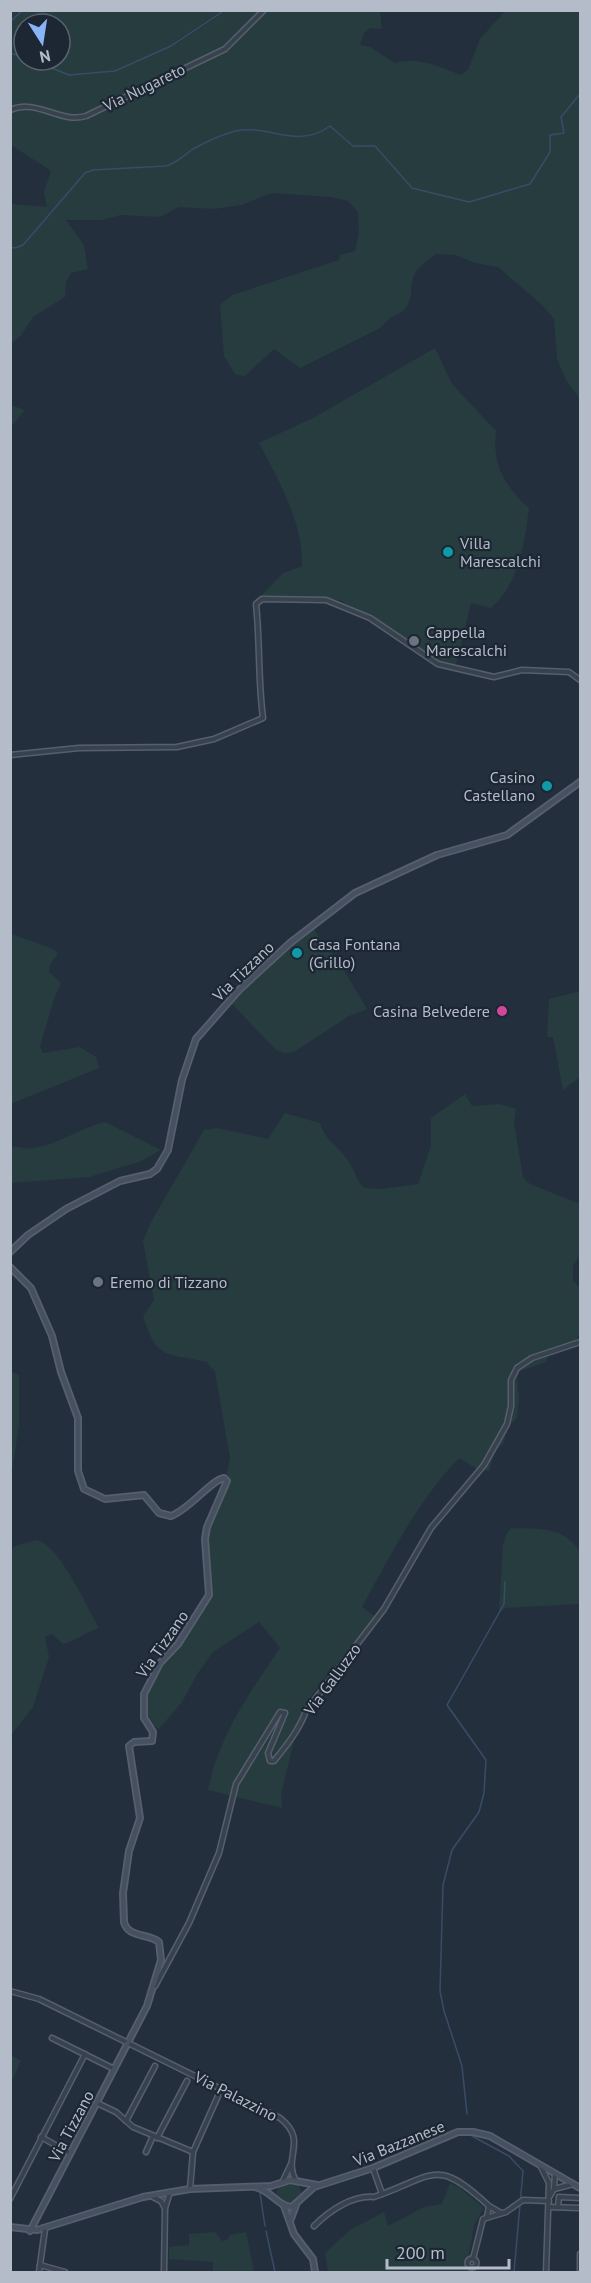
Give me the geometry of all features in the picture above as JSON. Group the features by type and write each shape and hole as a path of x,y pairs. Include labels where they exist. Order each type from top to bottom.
{"street":[{"name":"Via Nugareto","path":"10,110 27,106 76,119 86,116 225,49 264,10"},
{"path":"10,754 79,748 177,747 214,739 263,718 259,692 261,646 256,604 262,599 326,600 370,618 438,664 494,677 522,670 569,672 580,680"},
{"name":"Via Tizzano","path":"10,1252 66,1209 120,1181 150,1174 157,1169 168,1150 184,1071 196,1039 239,990 290,943 355,893 437,855 507,835 580,782"},
{"name":"Via Tizzano","path":"10,1267 31,1288 52,1336 61,1372 76,1410 78,1471 84,1489 105,1499 144,1495 159,1513 171,1516 191,1505 217,1480 224,1478 227,1481 207,1527 204,1546 209,1595 146,1688 144,1718 153,1732 152,1741 134,1742 129,1746 140,1818 129,1851 123,1893 124,1922 125,1927 133,1934 153,1938 159,1942 161,1960 152,1992 128,2044 30,2231"},
{"name":"Via Galluzzo","path":"152,1992 189,1923 219,1853 236,1784 280,1712 285,1713 268,1753 270,1761 282,1751 300,1726 306,1711 384,1609 431,1528 484,1465 507,1424 511,1406 511,1380 517,1368 532,1358 580,1342"},
{"name":"Via Palazzino","path":"10,1991 39,1999 280,2118 292,2131 294,2138 295,2147 291,2163 296,2181"},
{"path":"52,2038 114,2069"},
{"path":"10,2199 85,2054"},
{"path":"126,2121 155,2066"},
{"path":"146,2152 187,2081"},
{"path":"190,2189 193,2152 218,2096"},
{"path":"97,2103 116,2112 126,2121 155,2137 193,2152"},
{"name":"Via Bazzanese","path":"296,2205 309,2190 373,2168 458,2132 490,2136 580,2187"},
{"path":"41,2137 70,2153"},
{"path":"278,2200 276,2190 291,2163"},
{"path":"540,2165 549,2182 546,2272"},
{"path":"373,2168 382,2194"},
{"path":"314,2226 327,2213 344,2204 382,2194 431,2174 457,2179 489,2206 504,2213"},
{"path":"549,2182 555,2174"},
{"path":"549,2199 554,2189 555,2174"},
{"path":"296,2181 303,2191 301,2199"},
{"name":"Via Bazzanese","path":"10,2227 30,2231 45,2229 92,2212 149,2196 190,2189 255,2187 296,2181 321,2185"},
{"path":"554,2189 575,2185"},
{"path":"255,2187 266,2190 284,2206 290,2224 311,2255 315,2272"},
{"path":"164,2206 170,2192"},
{"path":"163,2193 164,2272"},
{"path":"149,2196 159,2199 164,2206"},
{"path":"558,2207 559,2197 580,2198"},
{"path":"486,2217 504,2213 527,2199 549,2199"},
{"path":"284,2206 296,2205 290,2224"},
{"path":"473,2259 480,2223 486,2217 489,2206"},
{"path":"549,2207 580,2208"},
{"path":"39,2272 45,2229"},
{"path":"580,2254 580,2272"},
{"path":"40,2265 65,2272"}],"green space":[{"path":"11,11 380,11 382,29 370,28 364,33 360,45 370,47 395,63 421,62 460,75 468,70 480,39 505,11 580,11 580,399 566,380 557,359 554,319 542,305 498,267 475,263 455,255 436,254 419,268 413,278 407,306 382,327 300,368 274,349 245,376 235,374 224,356 220,305 232,295 339,260 340,255 355,251 359,232 358,212 348,201 331,197 272,193 241,205 214,209 179,207 160,217 121,215 101,220 66,220 84,245 88,269 71,273 66,282 65,297 33,317 21,335 11,344 11,204 47,207 44,192 51,171 11,145"},
{"path":"435,348 452,384 496,431 496,454 502,474 513,491 529,508 522,549 514,575 501,598 491,608 471,603 455,669 417,652 340,600 259,598 283,573 302,566 299,534 294,518 282,487 259,443 313,418"},
{"path":"10,405 25,410 11,427"},
{"path":"311,926 342,967 367,1009 349,1016 294,1052 284,1053 276,1050 229,1001"},
{"path":"11,934 51,948 58,953 50,965 49,972 61,983 40,1046 43,1053 80,1047 96,1057 99,1068 11,1104"},
{"path":"580,991 580,1077 563,1090 553,1037 547,1037 549,999"},
{"path":"465,1094 472,1106 500,1104 516,1109 514,1122 523,1177 530,1184 580,1204 580,1255 573,1266 573,1280 580,1288 579,1335 575,1343 548,1352 546,1362 520,1371 517,1378 519,1398 517,1418 509,1426 503,1444 495,1451 489,1471 477,1469 459,1458 417,1511 362,1607 377,1618 326,1676 307,1702 297,1729 281,1794 282,1808 208,1790 227,1733 280,1648 259,1622 213,1652 182,1702 159,1729 148,1720 144,1709 144,1697 149,1684 211,1592 204,1551 205,1529 222,1495 230,1458 215,1372 207,1362 165,1352 153,1341 148,1331 143,1316 154,1300 143,1241 151,1222 204,1130 217,1128 268,1139 285,1113 320,1123 325,1135 349,1162 364,1188 382,1189 418,1184 431,1146 431,1118"},
{"path":"105,1122 161,1150 139,1162 89,1177 11,1183 11,1147 43,1146"},
{"path":"11,1371 19,1375 19,1426 11,1477"},
{"path":"511,1528 550,1530 573,1543 580,1551 580,1604 505,1608 499,1613 503,1545"},
{"path":"37,1540 55,1553 64,1565 99,1628 63,1644 52,1634 45,1637 49,1657 33,1707 11,1735 11,1550 15,1546"},
{"path":"11,2055 21,2061 11,2083"},
{"path":"289,2181 297,2185 301,2193 297,2201 289,2205 281,2201 277,2193 281,2185"},
{"path":"450,2183 460,2188 484,2208 474,2225 469,2254 465,2261 466,2267 472,2272 328,2272 325,2253 350,2230 384,2212 388,2226 424,2207 442,2204"},
{"path":"215,2232 222,2241 227,2240 230,2235 246,2232 254,2272 213,2272 213,2262 169,2259 169,2247 189,2245 189,2234"}],"waterway":[{"path":"10,22 23,10"},
{"path":"62,72 69,75 115,71 171,46 225,10"},
{"path":"10,247 23,245 85,173 93,170 166,166 214,138 236,131 248,130 306,136 318,133 330,126 353,146 375,146 412,188 469,202 530,184 550,152 550,135 564,133 561,117 580,94"},
{"path":"467,2114 462,2066 440,1991 443,1885 452,1850 479,1812 484,1793 486,1760 447,1705 504,1604 505,1582"},
{"path":"472,2136 509,2156 523,2171 514,2272"},
{"path":"260,2193 265,2226"},
{"path":"266,2231 275,2272"}],"place":[{"name":"Villa Marescalchi","path":"448,552"},
{"name":"Cappella Marescalchi","path":"414,641"},
{"name":"Casino Castellano","path":"547,786"},
{"name":"Casa Fontana (Grillo)","path":"297,953"},
{"name":"Casina Belvedere","path":"502,1011"},
{"name":"Eremo di Tizzano","path":"98,1282"}]}
